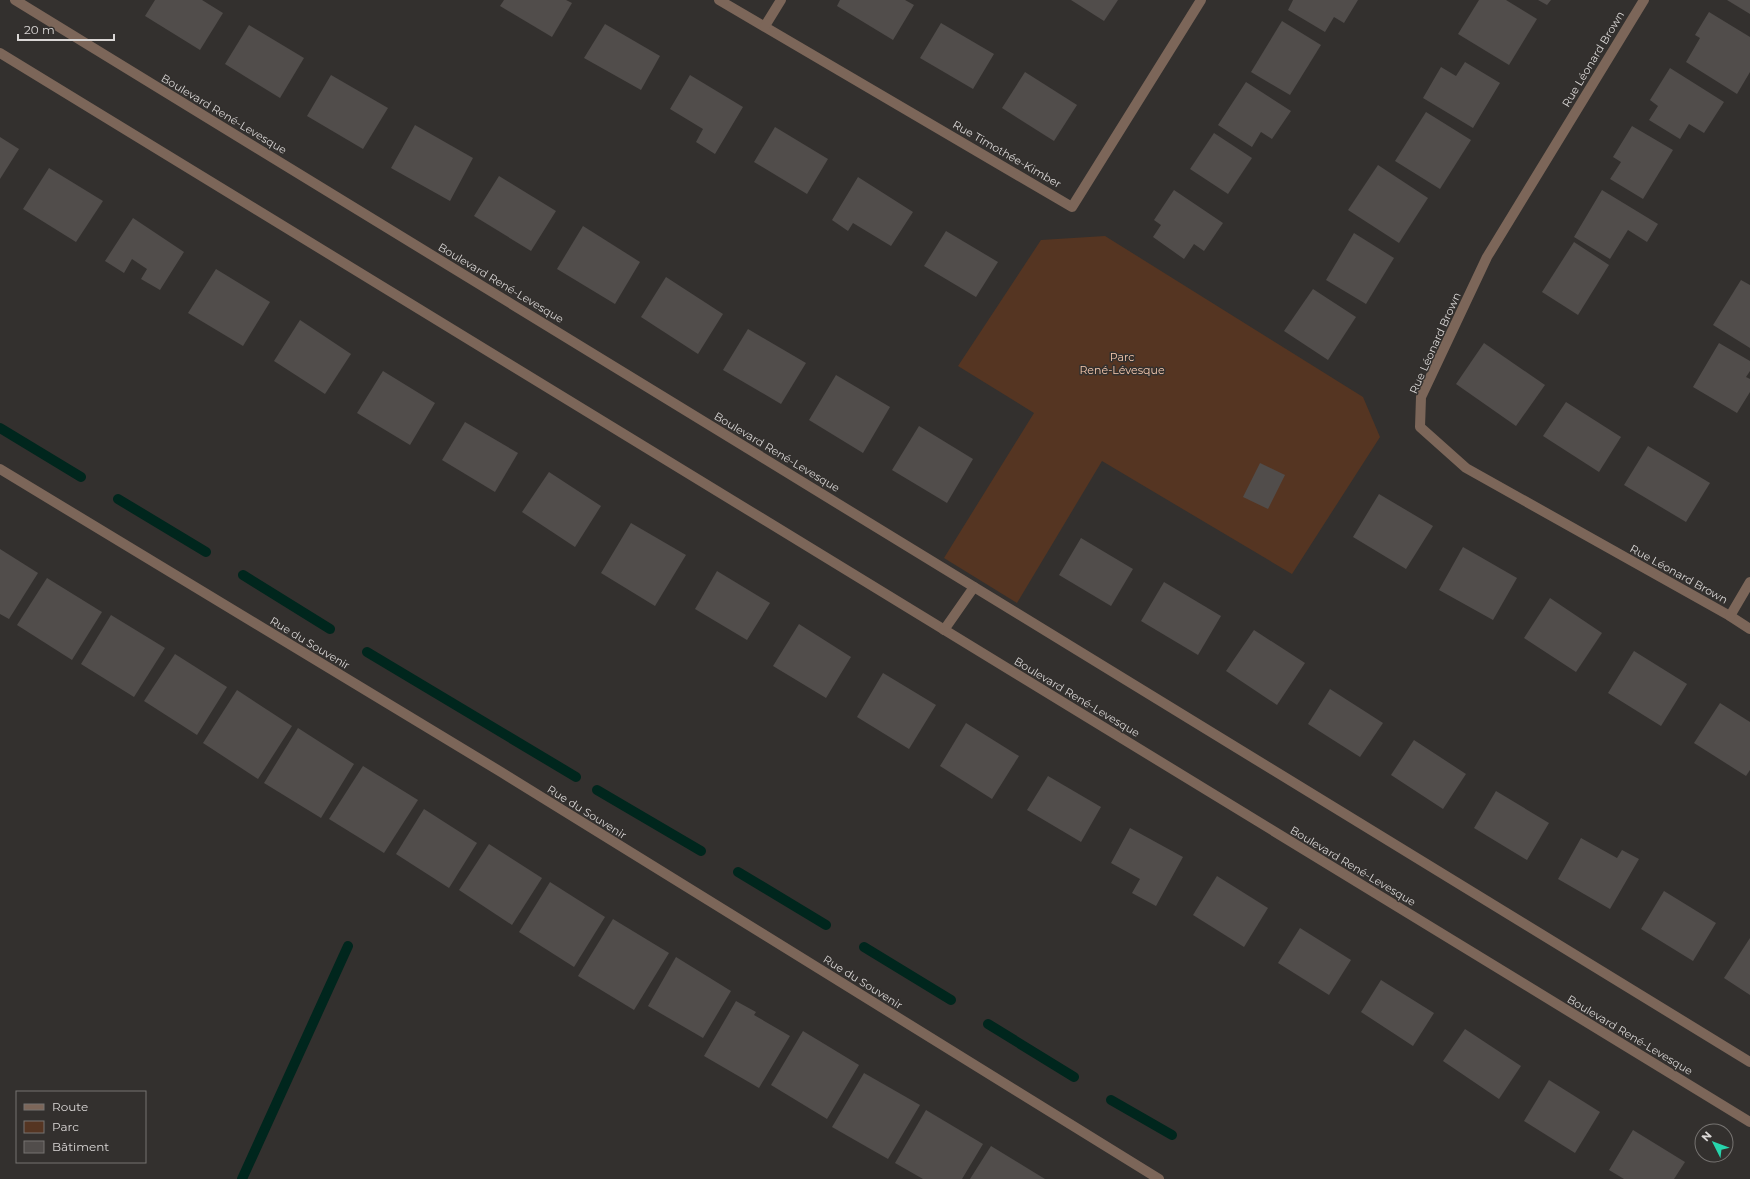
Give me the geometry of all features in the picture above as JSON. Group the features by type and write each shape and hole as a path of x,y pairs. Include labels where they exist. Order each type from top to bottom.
{"street":[{"name":"Boulevard René-Levesque","path":"15,0 1750,1062"},
{"name":"Rue Timothée-Kimber","path":"719,0 1072,207 1201,0"},
{"path":"765,26 781,0"},
{"name":"Rue Léonard Brown","path":"1644,0 1487,257 1421,397 1420,427 1466,468 1730,616 1750,629"},
{"name":"Boulevard René-Levesque","path":"0,53 1750,1122"},
{"name":"Rue du Souvenir","path":"0,469 507,776 1159,1179"},
{"path":"1730,616 1750,582"},
{"path":"944,630 974,587"}],"green space":[{"name":"Parc René-Lévesque","path":"1105,236 1363,397 1380,437 1292,574 1102,461 1017,603 944,558 1034,413 958,366 1041,240"}],"building":[{"path":"155,0 202,0 223,13 200,50 145,16"},
{"path":"504,0 566,0 572,3 552,37 500,6"},
{"path":"840,0 905,0 914,5 893,40 837,6"},
{"path":"1071,0 1118,0 1104,21"},
{"path":"1293,0 1358,0 1344,23 1334,17 1325,32 1288,10"},
{"path":"1479,0 1506,0 1537,19 1509,65 1458,34"},
{"path":"1538,0 1551,0 1547,5"},
{"path":"1727,0 1750,0 1750,14"},
{"path":"1709,12 1750,37 1750,72 1737,94 1686,62 1700,38 1695,35"},
{"path":"1282,21 1321,45 1290,95 1251,72"},
{"path":"941,23 994,54 973,89 920,58"},
{"path":"605,24 660,56 641,90 584,58"},
{"path":"249,25 304,58 280,98 225,64"},
{"path":"1465,62 1500,83 1473,128 1423,98 1441,67 1456,76"},
{"path":"1670,68 1724,102 1704,133 1689,124 1680,139 1649,120 1658,106 1650,100"},
{"path":"1025,72 1077,105 1054,141 1002,108"},
{"path":"331,75 388,108 363,149 307,116"},
{"path":"690,75 743,107 715,154 696,142 703,129 670,109"},
{"path":"1246,82 1291,111 1272,139 1261,132 1252,147 1218,125"},
{"path":"1426,112 1471,140 1440,189 1395,161"},
{"path":"415,125 473,158 450,201 391,168"},
{"path":"1632,126 1673,150 1643,199 1610,179 1621,162 1613,157"},
{"path":"775,127 828,159 807,194 754,162"},
{"path":"1214,133 1252,158 1228,194 1190,169"},
{"path":"0,137 19,149 0,179"},
{"path":"1378,165 1428,198 1399,243 1348,210"},
{"path":"49,168 103,201 76,242 23,209"},
{"path":"499,176 556,211 531,251 474,216"},
{"path":"858,177 913,212 891,246 853,223 848,231 832,220"},
{"path":"1174,190 1223,223 1204,251 1194,244 1184,259 1153,237 1161,225 1154,220"},
{"path":"1602,190 1658,224 1647,242 1628,230 1610,259 1574,237"},
{"path":"133,218 184,252 160,290 141,279 147,269 132,259 124,273 105,261"},
{"path":"583,226 640,262 615,304 557,269"},
{"path":"946,231 998,262 976,297 924,266"},
{"path":"1354,233 1394,258 1366,304 1326,280"},
{"path":"1574,242 1609,265 1578,315 1542,292"},
{"path":"216,269 270,302 243,346 188,313"},
{"path":"666,277 723,314 698,354 641,317"},
{"path":"1741,280 1750,285 1750,348 1713,325"},
{"path":"1313,289 1356,317 1328,360 1284,331"},
{"path":"300,320 351,354 325,394 274,361"},
{"path":"748,329 806,363 781,404 723,370"},
{"path":"1484,343 1545,385 1516,426 1456,384"},
{"path":"1719,343 1750,361 1750,371 1746,377 1750,379 1750,392 1737,413 1693,387"},
{"path":"383,371 435,403 410,445 357,413"},
{"path":"836,375 890,407 863,453 809,420"},
{"path":"1566,402 1621,437 1599,472 1543,436"},
{"path":"465,422 518,453 495,492 442,460"},
{"path":"919,426 973,459 947,503 892,470"},
{"path":"1648,446 1710,483 1686,522 1624,485"},
{"path":"1260,463 1285,475 1268,509 1243,497"},
{"path":"549,472 601,506 575,547 522,512"},
{"path":"1379,494 1433,526 1406,569 1353,537"},
{"path":"631,523 686,555 655,606 601,573"},
{"path":"1081,538 1133,569 1111,606 1059,575"},
{"path":"1463,547 1517,578 1493,620 1439,590"},
{"path":"0,549 38,573 9,619 0,614"},
{"path":"717,571 770,603 747,640 695,609"},
{"path":"47,578 102,612 72,660 17,625"},
{"path":"1164,582 1221,616 1198,655 1141,621"},
{"path":"1550,598 1602,633 1576,672 1524,638"},
{"path":"111,615 165,648 134,697 81,664"},
{"path":"799,624 851,657 826,698 773,666"},
{"path":"1254,630 1305,663 1277,705 1226,671"},
{"path":"1634,651 1687,684 1661,726 1608,693"},
{"path":"175,654 227,687 197,735 144,701"},
{"path":"883,673 936,705 909,749 857,717"},
{"path":"1330,689 1383,723 1360,757 1308,724"},
{"path":"237,690 292,726 258,779 203,743"},
{"path":"1720,703 1750,722 1750,770 1746,776 1694,743"},
{"path":"966,723 1019,756 992,799 940,766"},
{"path":"298,728 354,764 321,818 264,783"},
{"path":"1414,740 1466,774 1443,809 1391,775"},
{"path":"363,766 418,800 384,853 329,819"},
{"path":"1048,776 1101,807 1081,842 1027,810"},
{"path":"1496,791 1549,823 1527,860 1474,828"},
{"path":"424,809 477,843 449,888 396,854"},
{"path":"1130,828 1183,857 1156,906 1132,893 1140,879 1111,863"},
{"path":"1581,838 1617,858 1622,850 1639,859 1610,909 1558,879"},
{"path":"489,844 542,878 512,925 459,890"},
{"path":"1217,876 1268,908 1244,947 1193,915"},
{"path":"550,882 605,917 574,967 519,932"},
{"path":"1664,891 1716,923 1693,961 1641,929"},
{"path":"613,919 669,953 634,1010 578,976"},
{"path":"1300,928 1351,960 1329,995 1278,963"},
{"path":"1750,938 1750,995 1724,978"},
{"path":"676,957 731,991 703,1038 648,1006"},
{"path":"1381,980 1434,1013 1413,1046 1361,1012"},
{"path":"736,1001 756,1012 754,1015 790,1036 759,1088 704,1056"},
{"path":"1465,1029 1521,1066 1499,1099 1443,1061"},
{"path":"803,1031 859,1065 827,1119 771,1085"},
{"path":"864,1073 920,1105 888,1159 832,1127"},
{"path":"1549,1080 1600,1112 1575,1153 1524,1121"},
{"path":"926,1110 983,1144 962,1179 923,1179 895,1163"},
{"path":"1633,1130 1685,1162 1674,1179 1624,1179 1609,1170"},
{"path":"991,1146 1045,1179 970,1179"}],"waterway":[{"path":"0,428 81,477"},
{"path":"118,499 206,552"},
{"path":"243,575 330,629"},
{"path":"367,652 576,777"},
{"path":"597,790 701,851"},
{"path":"738,872 826,925"},
{"path":"242,1179 348,946"},
{"path":"864,947 951,1000"},
{"path":"988,1024 1074,1077"},
{"path":"1111,1100 1172,1135"}]}
